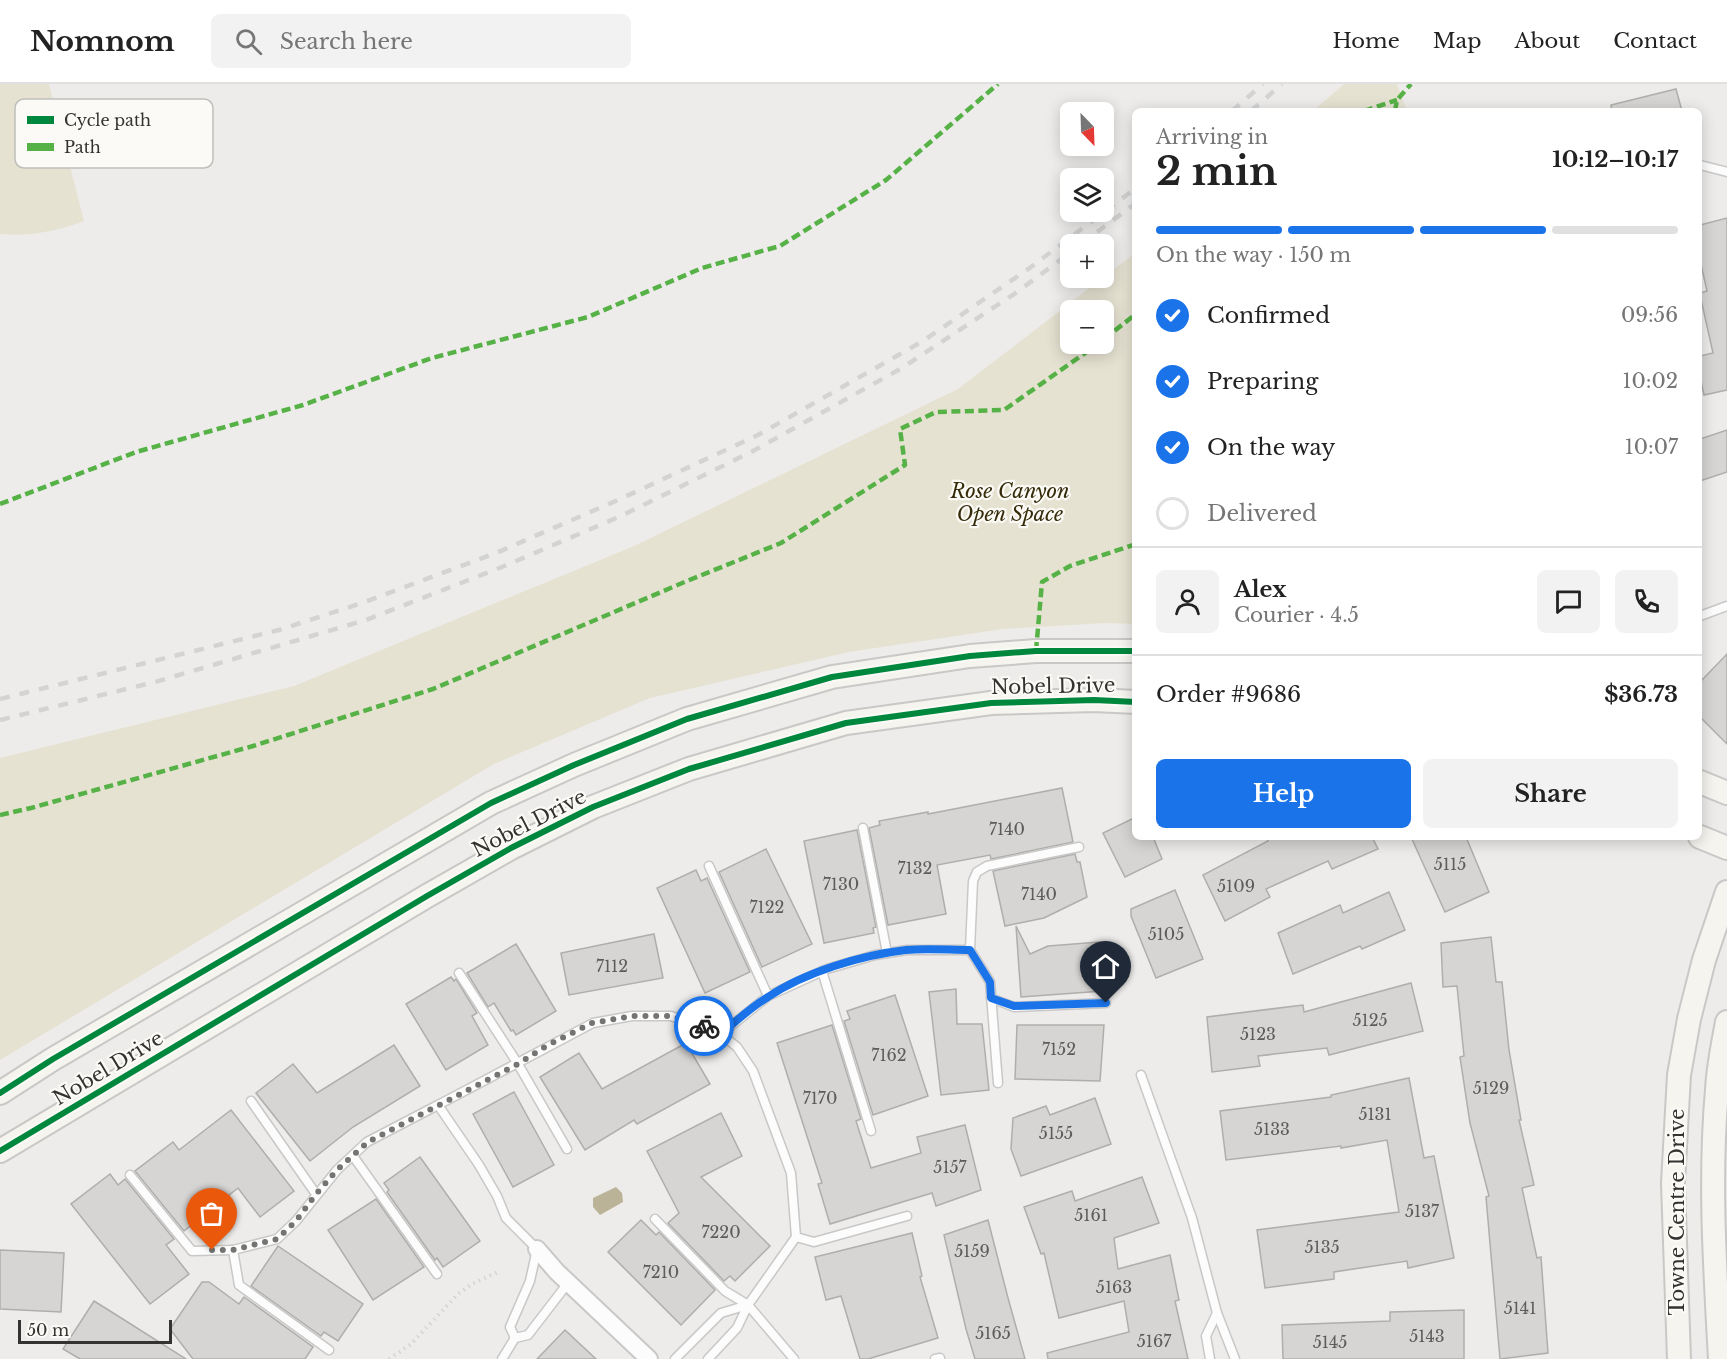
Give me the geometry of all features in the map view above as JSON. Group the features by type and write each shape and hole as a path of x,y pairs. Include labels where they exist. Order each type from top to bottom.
{"main road":[{"name":"Nobel Drive","path":"0,1093 491,803 574,765 687,719 832,677 970,656 1036,651 1132,651"},
{"name":"Nobel Drive","path":"0,1151 511,848 593,807 678,773 846,723 992,703 1094,700 1132,702"},
{"path":"1702,783 1727,793"},
{"path":"1702,838 1727,848"},
{"name":"Towne Centre Drive","path":"1679,1359 1673,1183 1679,1074 1689,1019 1704,960 1727,892"},
{"name":"Towne Centre Drive","path":"1720,1359 1715,1289 1713,1165 1717,1088 1727,1022"}],"street":[{"path":"537,1249 568,1283 649,1359"}],"lane":[{"path":"1702,166 1727,172"},
{"path":"1702,615 1727,606"},
{"path":"863,828 887,953"},
{"path":"998,1083 990,982 970,950 973,881 977,872 987,866 1079,847"},
{"path":"709,866 768,996"},
{"path":"721,1034 768,996 822,971 887,953 907,950 970,950"},
{"path":"822,971 871,1131"},
{"path":"459,973 518,1064 567,1149"},
{"path":"991,998 1014,1006 1106,1003"},
{"path":"130,1175 192,1251 233,1250 277,1239 296,1221 316,1194 368,1142 592,1023 632,1016 671,1016 721,1034 737,1047 753,1071 791,1173 796,1237 748,1305 737,1328 708,1359"},
{"path":"1141,1075 1192,1218 1217,1313 1235,1359"},
{"path":"251,1101 316,1194"},
{"path":"438,1105 479,1165 497,1196 506,1218 537,1249 530,1281 510,1327 515,1338"},
{"path":"352,1156 437,1274"},
{"path":"796,1237 814,1242 907,1216"},
{"path":"655,1219 725,1291 748,1305 794,1359"},
{"path":"233,1250 239,1285 329,1350"},
{"path":"502,1359 515,1338 528,1335 568,1283"},
{"path":"675,1359 721,1313 748,1305"},
{"path":"1210,1359 1206,1336 1217,1313"}],"path":[{"path":"389,1359 416,1338 458,1294 472,1284 500,1271"}],"green space":[{"path":"0,84 49,84 53,99 15,99 15,168 70,168 84,221 43,232 22,235 0,234"},
{"path":"1344,84 1397,84 1406,108 1316,108"},
{"name":"Rose Canyon Open Space","path":"1132,255 1132,624 1105,623 1003,629 849,652 650,698 494,764 0,1060 0,758 294,686 634,546 958,389 1060,311 1060,354 1114,354 1114,300 1074,300 1089,288 1114,288 1114,269"}],"shaded area":[{"path":"616,1187 622,1193 623,1202 600,1215 593,1207 593,1198"}],"building":[{"path":"1676,89 1681,108 1612,108 1611,105"},
{"path":"1727,218 1727,390 1704,395 1702,356 1713,353 1702,304 1702,292 1707,291 1702,269 1702,224"},
{"path":"1727,430 1727,472 1702,480 1702,438"},
{"path":"1727,654 1727,744 1702,719 1702,680"},
{"path":"1062,788 1073,842 991,859 990,855 937,865 946,914 888,925 869,828 880,825 879,821 928,812 928,814"},
{"path":"1132,819 1132,840 1154,840 1162,859 1125,877 1103,833"},
{"path":"857,830 876,927 873,928 874,933 824,943 804,841"},
{"path":"1374,840 1378,849 1332,869 1328,861 1266,889 1270,897 1225,921 1203,875 1268,841"},
{"path":"1412,840 1467,840 1489,892 1445,912"},
{"path":"766,849 812,944 762,967 719,872"},
{"path":"1075,854 1077,862 1080,862 1087,897 1044,918 1005,926 993,871"},
{"path":"696,870 701,881 707,878 750,972 705,993 657,888"},
{"path":"1175,890 1203,959 1156,978 1131,916 1131,909"},
{"path":"1389,892 1405,930 1362,949 1360,946 1293,974 1278,933 1340,905 1343,913"},
{"path":"1016,926 1030,954 1048,946 1099,942 1103,991 1021,997"},
{"path":"654,934 663,978 569,995 561,953"},
{"path":"1491,937 1496,982 1502,982 1509,1050 1521,1120 1519,1120 1534,1185 1522,1188 1537,1258 1541,1257 1548,1353 1500,1359 1486,1197 1489,1196 1470,1123 1460,1057 1464,1056 1457,986 1443,987 1441,943"},
{"path":"516,944 556,1011 516,1035 513,1030 511,1031 494,1003 488,1007 467,973"},
{"path":"451,977 454,981 456,979 477,1013 472,1016 488,1045 446,1070 406,1004"},
{"path":"1411,983 1423,1031 1329,1055 1327,1048 1258,1056 1260,1066 1212,1072 1207,1017 1303,1005 1304,1012"},
{"path":"956,989 957,1024 982,1024 989,1090 941,1095 929,992"},
{"path":"895,995 928,1096 873,1115 844,1021 850,1019 847,1011"},
{"path":"832,1025 861,1119 856,1121 871,1168 921,1153 917,1137 965,1125 981,1190 936,1206 932,1193 830,1224 818,1184 822,1183 777,1043"},
{"path":"1017,1025 1104,1025 1100,1081 1015,1079"},
{"path":"686,1043 710,1084 637,1124 634,1120 585,1150 540,1077 579,1053 602,1089"},
{"path":"394,1045 420,1086 353,1127 310,1161 256,1093 293,1064 317,1093"},
{"path":"1409,1078 1424,1158 1434,1156 1454,1258 1408,1268 1407,1261 1334,1272 1334,1279 1265,1288 1257,1230 1399,1212 1387,1140 1341,1148 1341,1146 1226,1160 1220,1111 1331,1097 1331,1095"},
{"path":"514,1092 554,1165 513,1187 473,1114"},
{"path":"1095,1098 1111,1144 1021,1176 1011,1149 1013,1118 1046,1106 1050,1115"},
{"path":"231,1110 294,1191 260,1217 238,1188 184,1231 135,1171 173,1142 179,1150"},
{"path":"721,1113 742,1156 701,1177 770,1246 735,1281 730,1276 724,1281 668,1223 679,1213 647,1151"},
{"path":"420,1157 480,1241 443,1267 437,1258 435,1260 387,1192 389,1190 384,1183"},
{"path":"110,1174 118,1185 125,1179 174,1239 166,1245 189,1274 150,1304 71,1204"},
{"path":"1142,1177 1159,1223 1114,1238 1118,1269 1170,1255 1179,1300 1175,1301 1188,1359 1048,1359 1047,1353 1129,1332 1124,1301 1059,1318 1044,1253 1041,1254 1024,1207 1072,1191 1075,1201"},
{"path":"376,1199 424,1267 373,1300 328,1230"},
{"path":"641,1220 656,1235 659,1232 715,1290 681,1325 608,1252"},
{"path":"988,1220 1025,1359 975,1359 966,1329 944,1235"},
{"path":"912,1233 922,1276 920,1277 938,1338 868,1359 860,1359 841,1296 826,1300 815,1257"},
{"path":"278,1246 363,1304 338,1341 324,1332 321,1336 251,1286"},
{"path":"0,1250 64,1253 61,1312 0,1309"},
{"path":"202,1282 209,1282 239,1304 244,1297 313,1347 305,1359 193,1359 170,1329"},
{"path":"94,1301 186,1359 80,1359 63,1349"},
{"path":"1464,1310 1464,1359 1283,1359 1282,1325 1390,1321 1390,1312"},
{"path":"565,1330 596,1359 537,1359"}],"railway":[{"path":"1235,108 1263,84"},
{"path":"1254,108 1282,84"},
{"path":"0,699 279,630 362,603 496,553 618,500 758,435 923,341 1031,267 1132,191"},
{"path":"1094,234 1132,206"},
{"path":"0,720 155,682 366,620 502,567 621,516 753,451 902,368 1017,292 1060,260"}],"marked path":[{"path":"0,504 136,452 303,405 432,358 588,317 702,268 780,246 886,180 998,84"},
{"path":"1396,108 1397,100 1411,84"},
{"path":"1373,108 1397,100"},
{"path":"1114,331 1132,317"},
{"path":"0,815 253,746 433,689 781,543 905,465 900,429 936,412 1004,410 1084,354"},
{"path":"1036,651 1042,582 1070,566 1132,545"}],"cycle path":[{"path":"0,1093 53,1059 491,803 574,765 687,719 832,677 970,656 1036,651 1132,651"},
{"path":"0,1151 427,896 511,848 593,807 689,769 846,723 991,703 1094,700 1132,702"}],"way so far":[{"path":"212,1250 233,1250 277,1239 296,1221 337,1170 368,1142 592,1023 632,1016 671,1016 704,1026"}],"route":[{"path":"704,1026 721,1034 768,996 791,984 827,969 875,955 907,950 970,950 990,982 991,998 1014,1006 1106,1003"}]}
